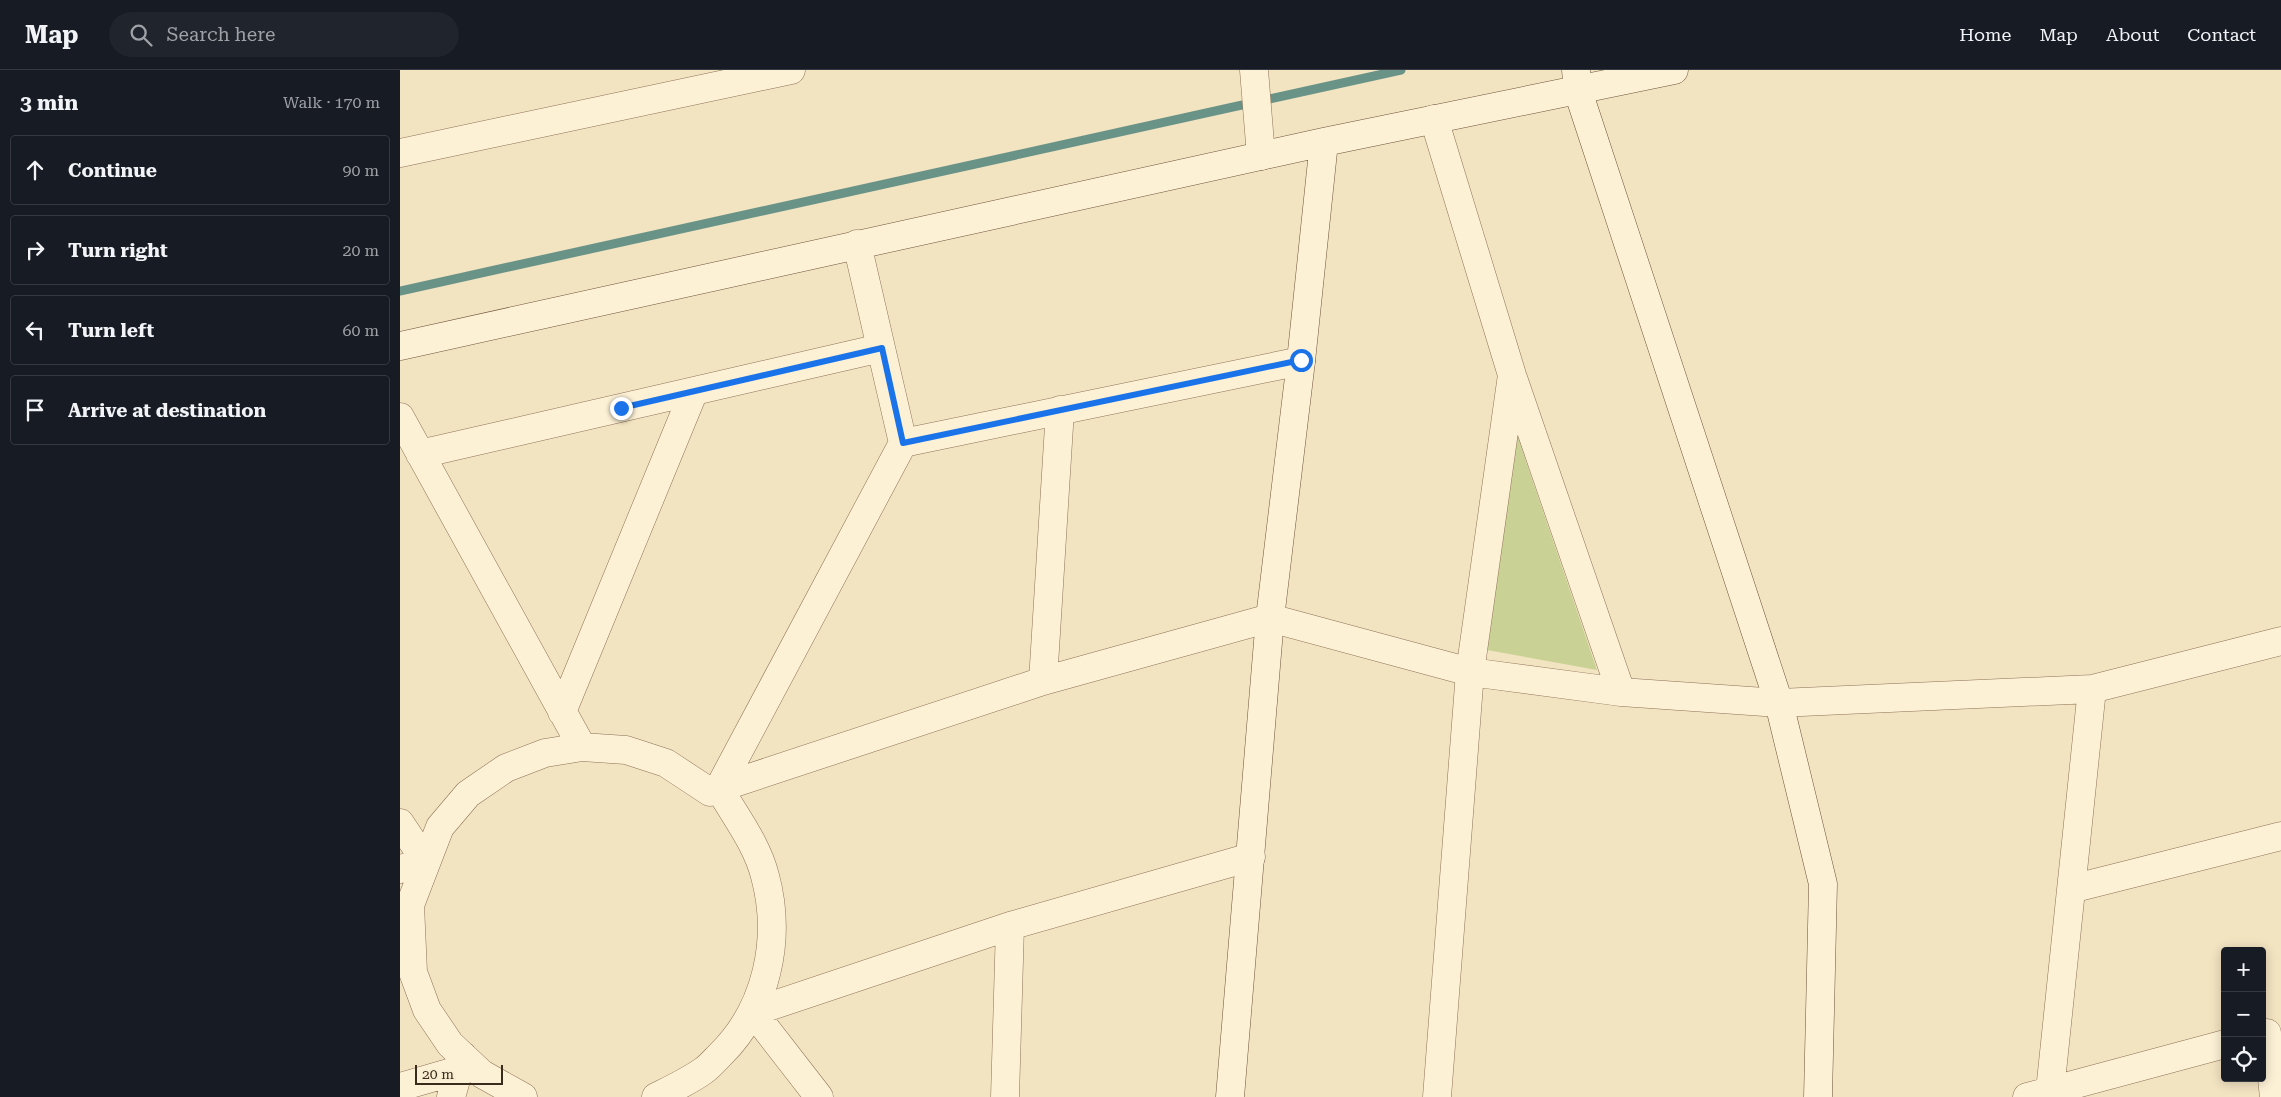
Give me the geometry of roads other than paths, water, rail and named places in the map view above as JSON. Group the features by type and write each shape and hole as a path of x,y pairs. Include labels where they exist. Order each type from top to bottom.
{"street":[{"path":"400,153 791,70"},
{"path":"1254,70 1261,156"},
{"path":"400,346 856,244 1434,119 1577,80 1674,70"},
{"path":"1577,80 1779,703 1823,884 1818,1097"},
{"path":"1434,119 1512,375 1621,692"},
{"path":"1230,1097 1270,618 1301,360 1324,142"},
{"path":"719,788 903,443 856,244"},
{"path":"420,454 882,348"},
{"path":"903,443 1301,360"},
{"path":"1437,1097 1470,672 1512,375"},
{"path":"562,712 694,391"},
{"path":"1043,681 1060,410"},
{"path":"400,417 582,747"},
{"path":"523,1097 461,1063 427,1010 413,972 410,905 440,827 468,794 506,768 545,753 582,747 626,750 666,763 710,792 1043,681 1270,618 1470,672 1621,692 1779,703 2092,689 2281,640"},
{"path":"2092,689 2071,889 2039,1094 2221,1045"},
{"path":"656,1097 704,1071 732,1044 753,1012 768,971 773,926 765,875 752,843 719,788"},
{"path":"400,823 426,862"},
{"path":"2071,889 2281,836"},
{"path":"753,1012 1010,926 1251,857"},
{"path":"400,869 426,862"},
{"path":"1005,1097 1010,926"},
{"path":"753,1012 819,1097"},
{"path":"2270,1032 2274,1097"},
{"path":"400,1087 461,1063"},
{"path":"451,1097 461,1063"}],"waterway":[{"path":"400,291 1401,70"}]}
